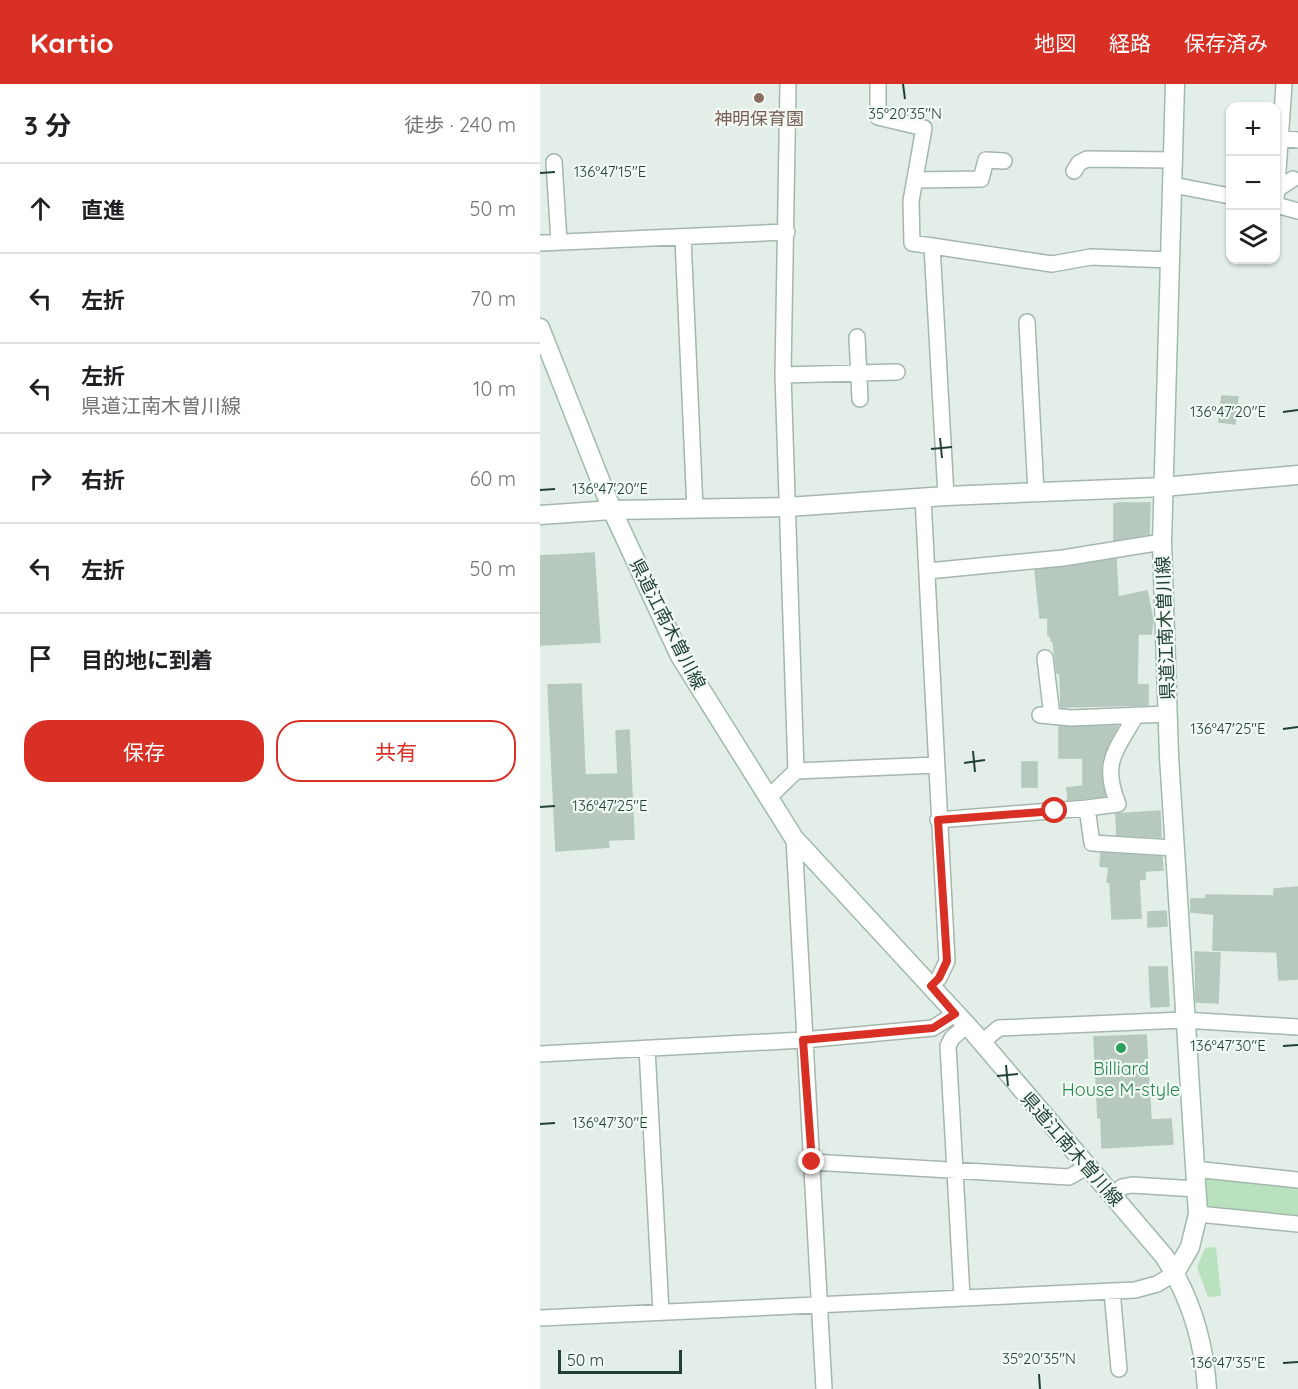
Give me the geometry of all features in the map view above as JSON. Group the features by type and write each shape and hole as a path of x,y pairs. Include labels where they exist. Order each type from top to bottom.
{"main road":[{"name":"県道江南木曽川線","path":"1174,84 1174,160 1162,542 1167,714 1183,1020 1198,1214 1190,1247 1175,1273"},
{"name":"県道江南木曽川線","path":"540,328 612,510 680,656 768,798 794,838 982,1042 1175,1273 1197,1324 1207,1389"},
{"path":"540,514 612,510 788,507 946,496 1163,487 1298,475"}],"street":[{"path":"788,84 783,375 796,771"},
{"path":"878,84 878,117 924,128 911,201 912,243 1052,264 1091,257 1170,260"},
{"path":"1284,84 1280,138 1298,140"},
{"path":"1074,171 1078,163 1087,159 1174,160"},
{"path":"915,180 981,179 986,160 1004,161"},
{"path":"554,162 559,242"},
{"path":"1280,187 1293,179"},
{"path":"1173,185 1226,195"},
{"path":"1280,206 1298,211"},
{"path":"540,243 787,232"},
{"path":"683,238 695,508"},
{"path":"932,246 946,496"},
{"path":"1027,322 1036,492"},
{"path":"857,337 860,399"},
{"path":"783,375 897,372"},
{"path":"923,498 947,961 939,978 931,986"},
{"path":"928,571 1063,558 1162,542"},
{"path":"1045,658 1046,716 1071,718 1167,714"},
{"path":"938,820 1118,804 1113,791 1110,761 1136,715"},
{"path":"768,798 796,771 936,765"},
{"path":"1087,808 1092,843 1174,848"},
{"path":"794,838 803,1040 824,1389"},
{"path":"540,1054 803,1040 933,1028 960,1020"},
{"path":"960,1020 948,1046 962,1297"},
{"path":"982,1042 999,1028 1183,1020 1298,1027"},
{"path":"647,1048 661,1312"},
{"path":"812,1162 1069,1177 1087,1167"},
{"path":"1194,1169 1298,1180"},
{"path":"1113,1196 1122,1187 1132,1185 1196,1189"},
{"path":"1198,1214 1298,1224"},
{"path":"540,1318 1112,1291 1146,1287 1175,1273"},
{"path":"1112,1291 1119,1369"}],"green space":[{"path":"1195,1177 1298,1187 1298,1223 1198,1214"},
{"path":"1216,1247 1221,1296 1208,1297 1197,1267 1205,1248"}],"building":[{"path":"1222,396 1238,397 1235,424 1219,422"},
{"path":"1150,503 1149,534 1114,540 1114,504"},
{"path":"594,553 600,642 540,645 540,556"},
{"path":"1116,559 1118,597 1147,591 1153,621 1151,634 1138,634 1137,685 1148,685 1148,705 1061,707 1060,673 1057,673 1053,641 1051,641 1051,636 1048,636 1048,618 1040,618 1035,570"},
{"path":"581,684 585,775 618,774 616,731 629,730 634,839 608,840 609,847 556,851 548,685"},
{"path":"1118,726 1108,744 1101,765 1105,796 1068,800 1067,788 1083,786 1083,758 1059,758 1059,727"},
{"path":"1022,762 1037,762 1037,787 1022,787"},
{"path":"1160,811 1161,837 1117,835 1116,814"},
{"path":"1101,853 1162,857 1163,870 1145,871 1145,879 1139,880 1141,918 1112,919 1110,882 1107,882 1109,867 1100,866"},
{"path":"1298,887 1298,979 1279,980 1277,952 1213,950 1214,914 1191,912 1191,899 1206,899 1206,895 1274,896 1274,889"},
{"path":"1166,911 1167,926 1148,927 1148,912"},
{"path":"1195,952 1220,953 1218,1003 1196,1002"},
{"path":"1149,967 1167,967 1169,1006 1151,1007"},
{"path":"1146,1035 1151,1120 1171,1119 1173,1144 1102,1148 1101,1118 1098,1118 1094,1037"}],"place":[{"name":"神明保育園","path":"759,98"},
{"name":"Billiard House M-style","path":"1121,1048"}],"route":[{"path":"812,1162 803,1040 933,1028 955,1014 931,986 939,978 947,961 938,820 1055,811"}]}
